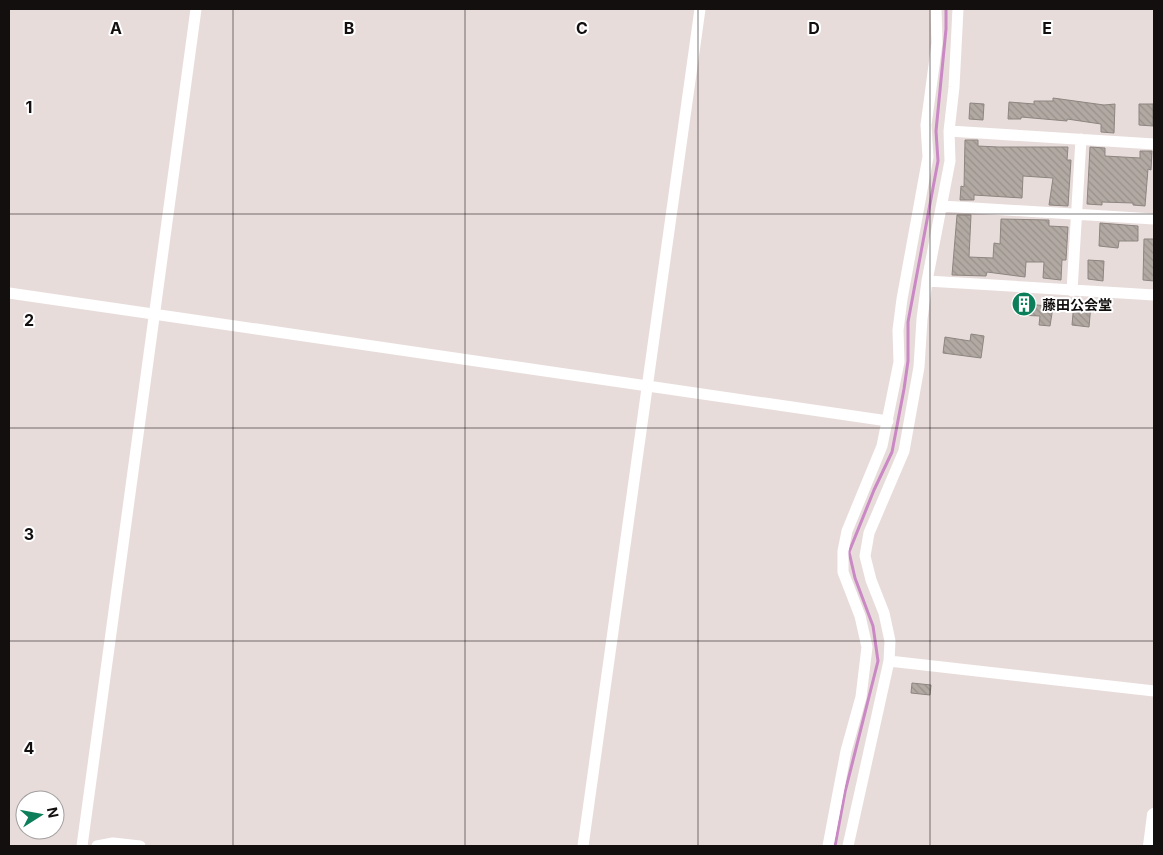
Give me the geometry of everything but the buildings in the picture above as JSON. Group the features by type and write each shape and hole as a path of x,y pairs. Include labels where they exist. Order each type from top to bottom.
{"street":[{"path":"82,846 196,9"},
{"path":"583,846 700,9"},
{"path":"828,846 846,751 861,697 868,647 860,616 844,572 843,551 847,530 882,446 899,362 898,330 902,299 928,157 926,125 937,43 936,9"},
{"path":"848,846 889,661 890,641 884,613 871,580 865,556 869,533 904,452 919,367 927,281 950,161 949,131 954,87 958,9"},
{"path":"949,131 1154,144"},
{"path":"1072,291 1081,139"},
{"path":"942,206 1154,219"},
{"path":"927,281 1154,296"},
{"path":"9,293 154,316 888,421"},
{"path":"889,661 1154,691"},
{"path":"1150,846 1154,815"},
{"path":"97,846 113,843 140,846"}],"waterway":[{"path":"835,846 845,792 878,661 873,626 855,578 849,552 874,490 892,452 904,389 908,361 908,322 938,161 936,131 946,29 946,9"}],"place":[{"name":"藤田公会堂","path":"1024,304"}]}
